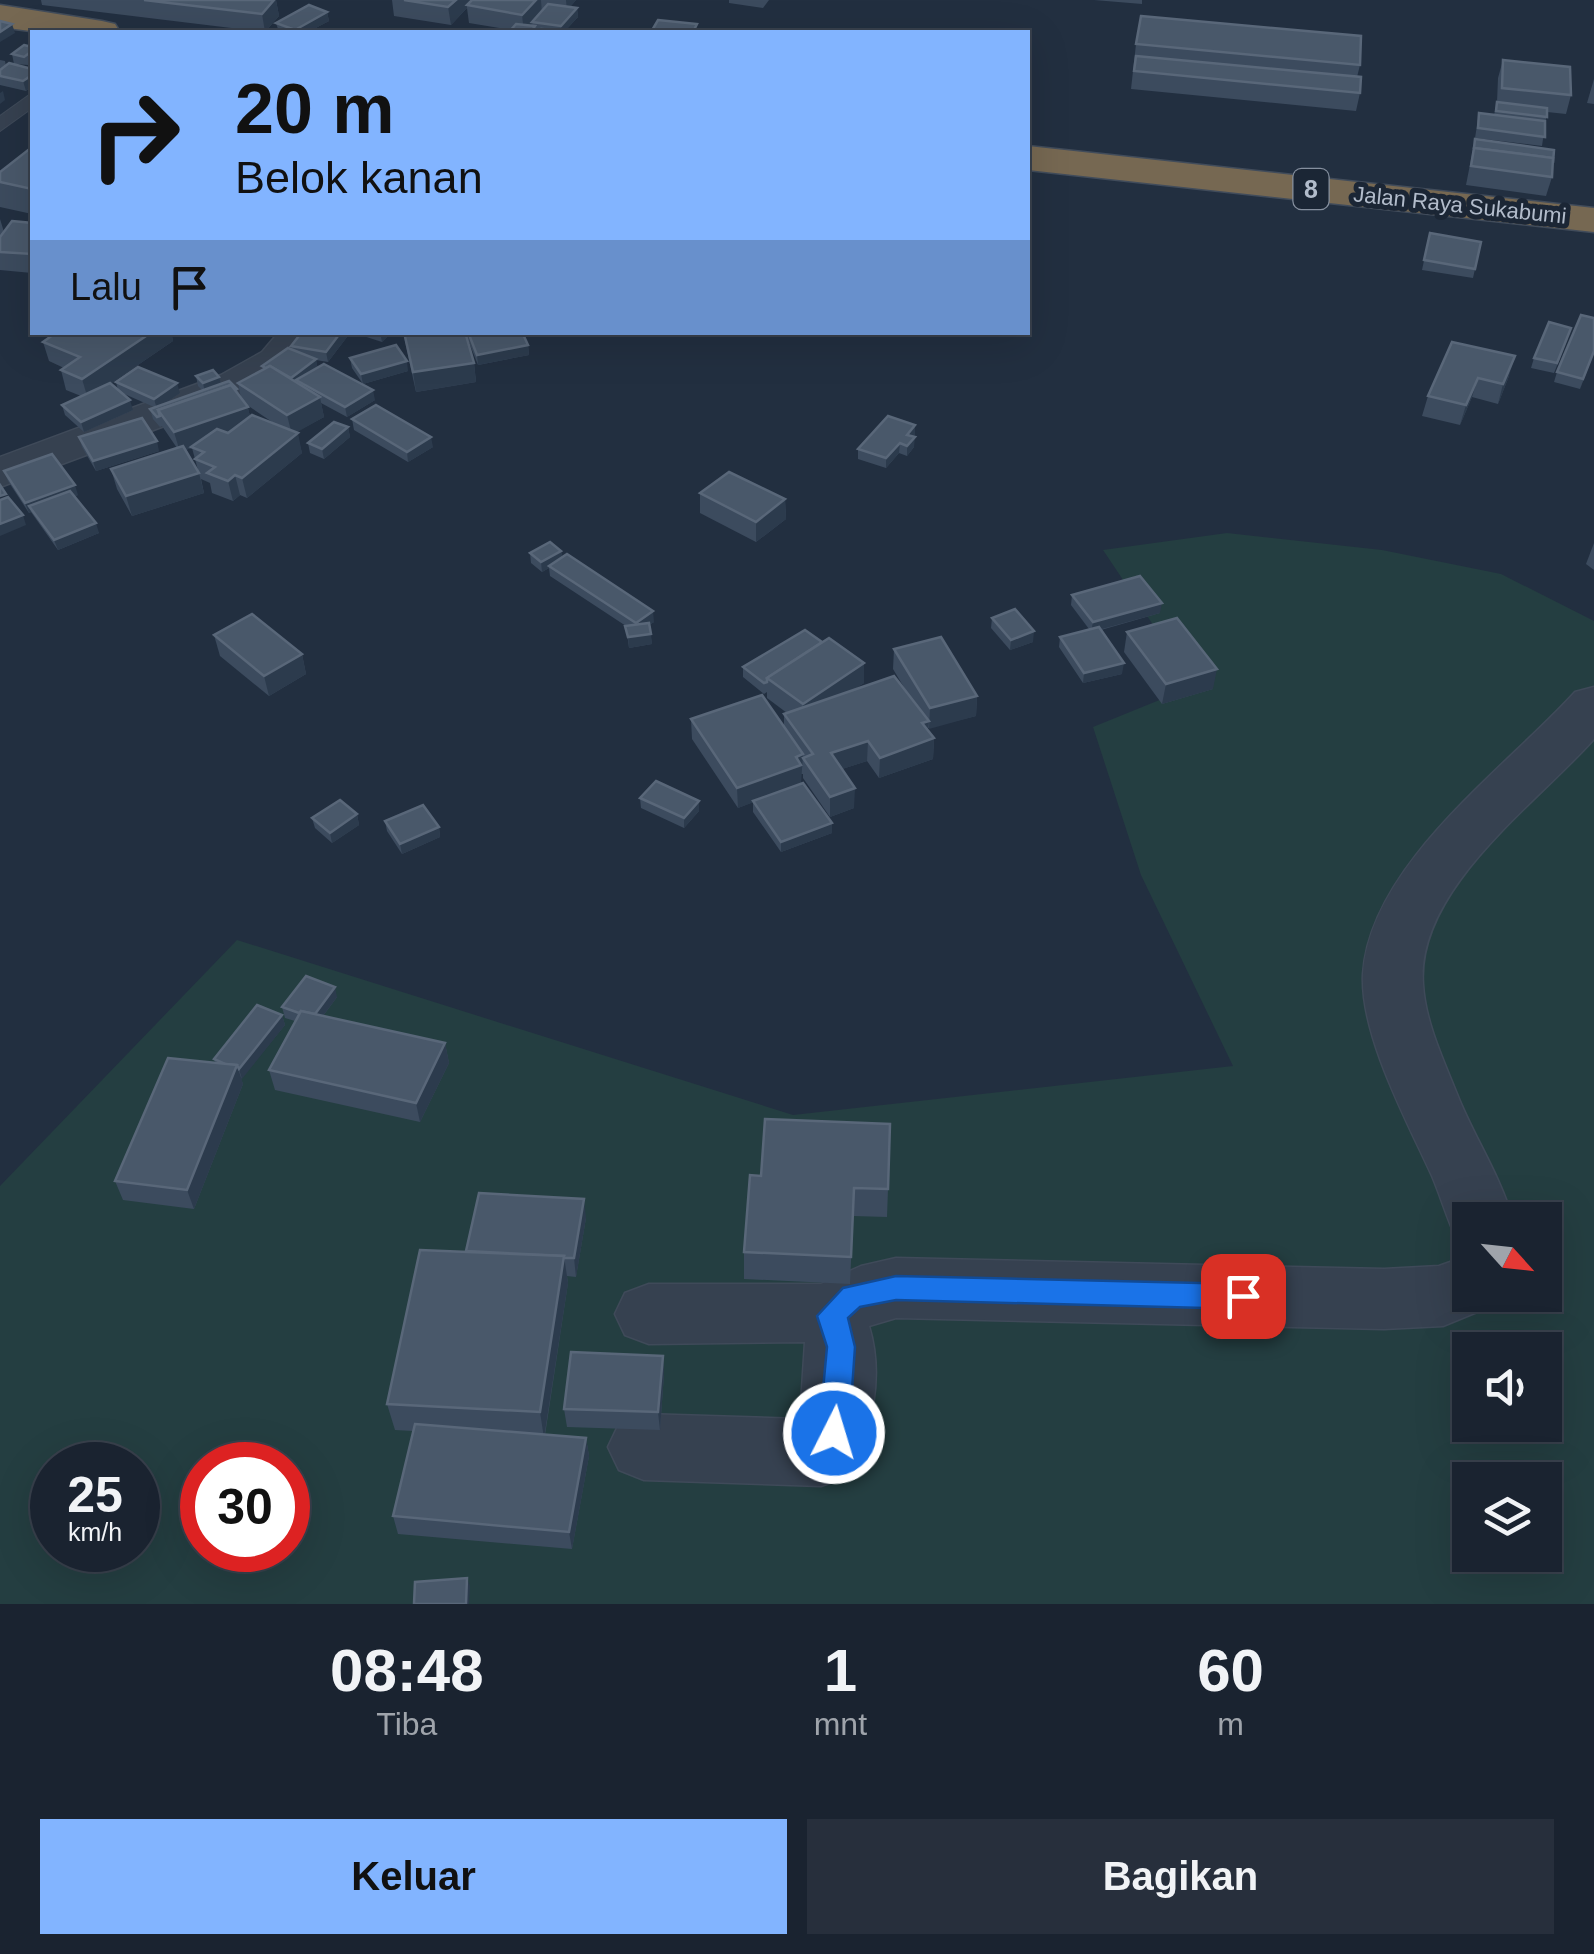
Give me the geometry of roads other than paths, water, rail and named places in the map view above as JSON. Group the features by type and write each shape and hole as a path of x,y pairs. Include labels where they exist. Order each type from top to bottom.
{"highway":[{"path":"0,16 89,30"},
{"name":"Jalan Raya Sukabumi","path":"1030,158 1594,220"}],"street":[{"path":"0,473 237,384 278,360 299,335"},
{"path":"1476,1202 1438,1126 1399,1017 1392,974 1395,956 1411,915 1440,869 1477,823 1542,762 1594,705"},
{"path":"832,1316 852,1296 896,1288 1384,1299 1443,1296 1452,1292"},
{"path":"648,1314 812,1312 832,1316"},
{"path":"644,1446 821,1453 834,1433 841,1347 832,1316"}],"lane":[{"path":"0,125 30,101"}]}
